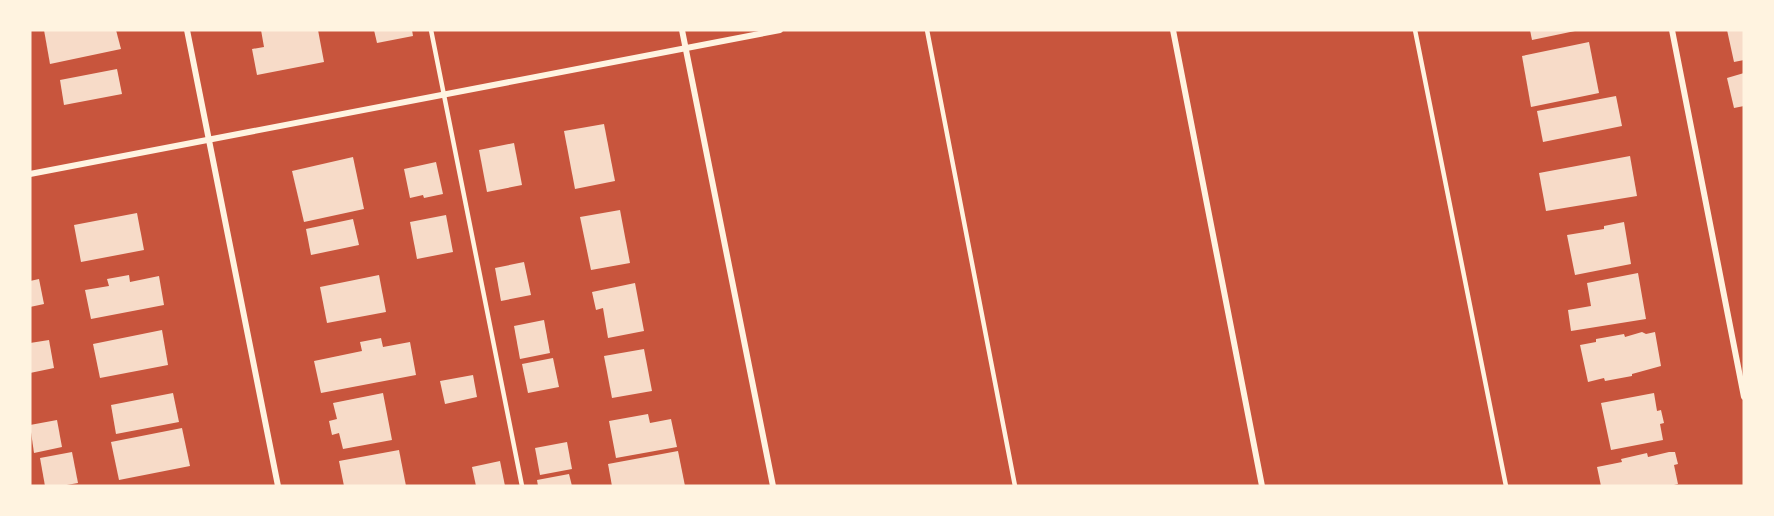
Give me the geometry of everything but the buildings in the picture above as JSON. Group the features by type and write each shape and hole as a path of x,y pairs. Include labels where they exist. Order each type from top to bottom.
{"street":[{"path":"187,30 278,486"},
{"path":"682,30 773,486"},
{"path":"30,174 780,30"},
{"path":"1173,30 1262,486"},
{"path":"1672,30 1744,397"}],"lane":[{"path":"431,30 522,486"},
{"path":"927,30 1015,486"},
{"path":"1415,30 1506,486"}]}
